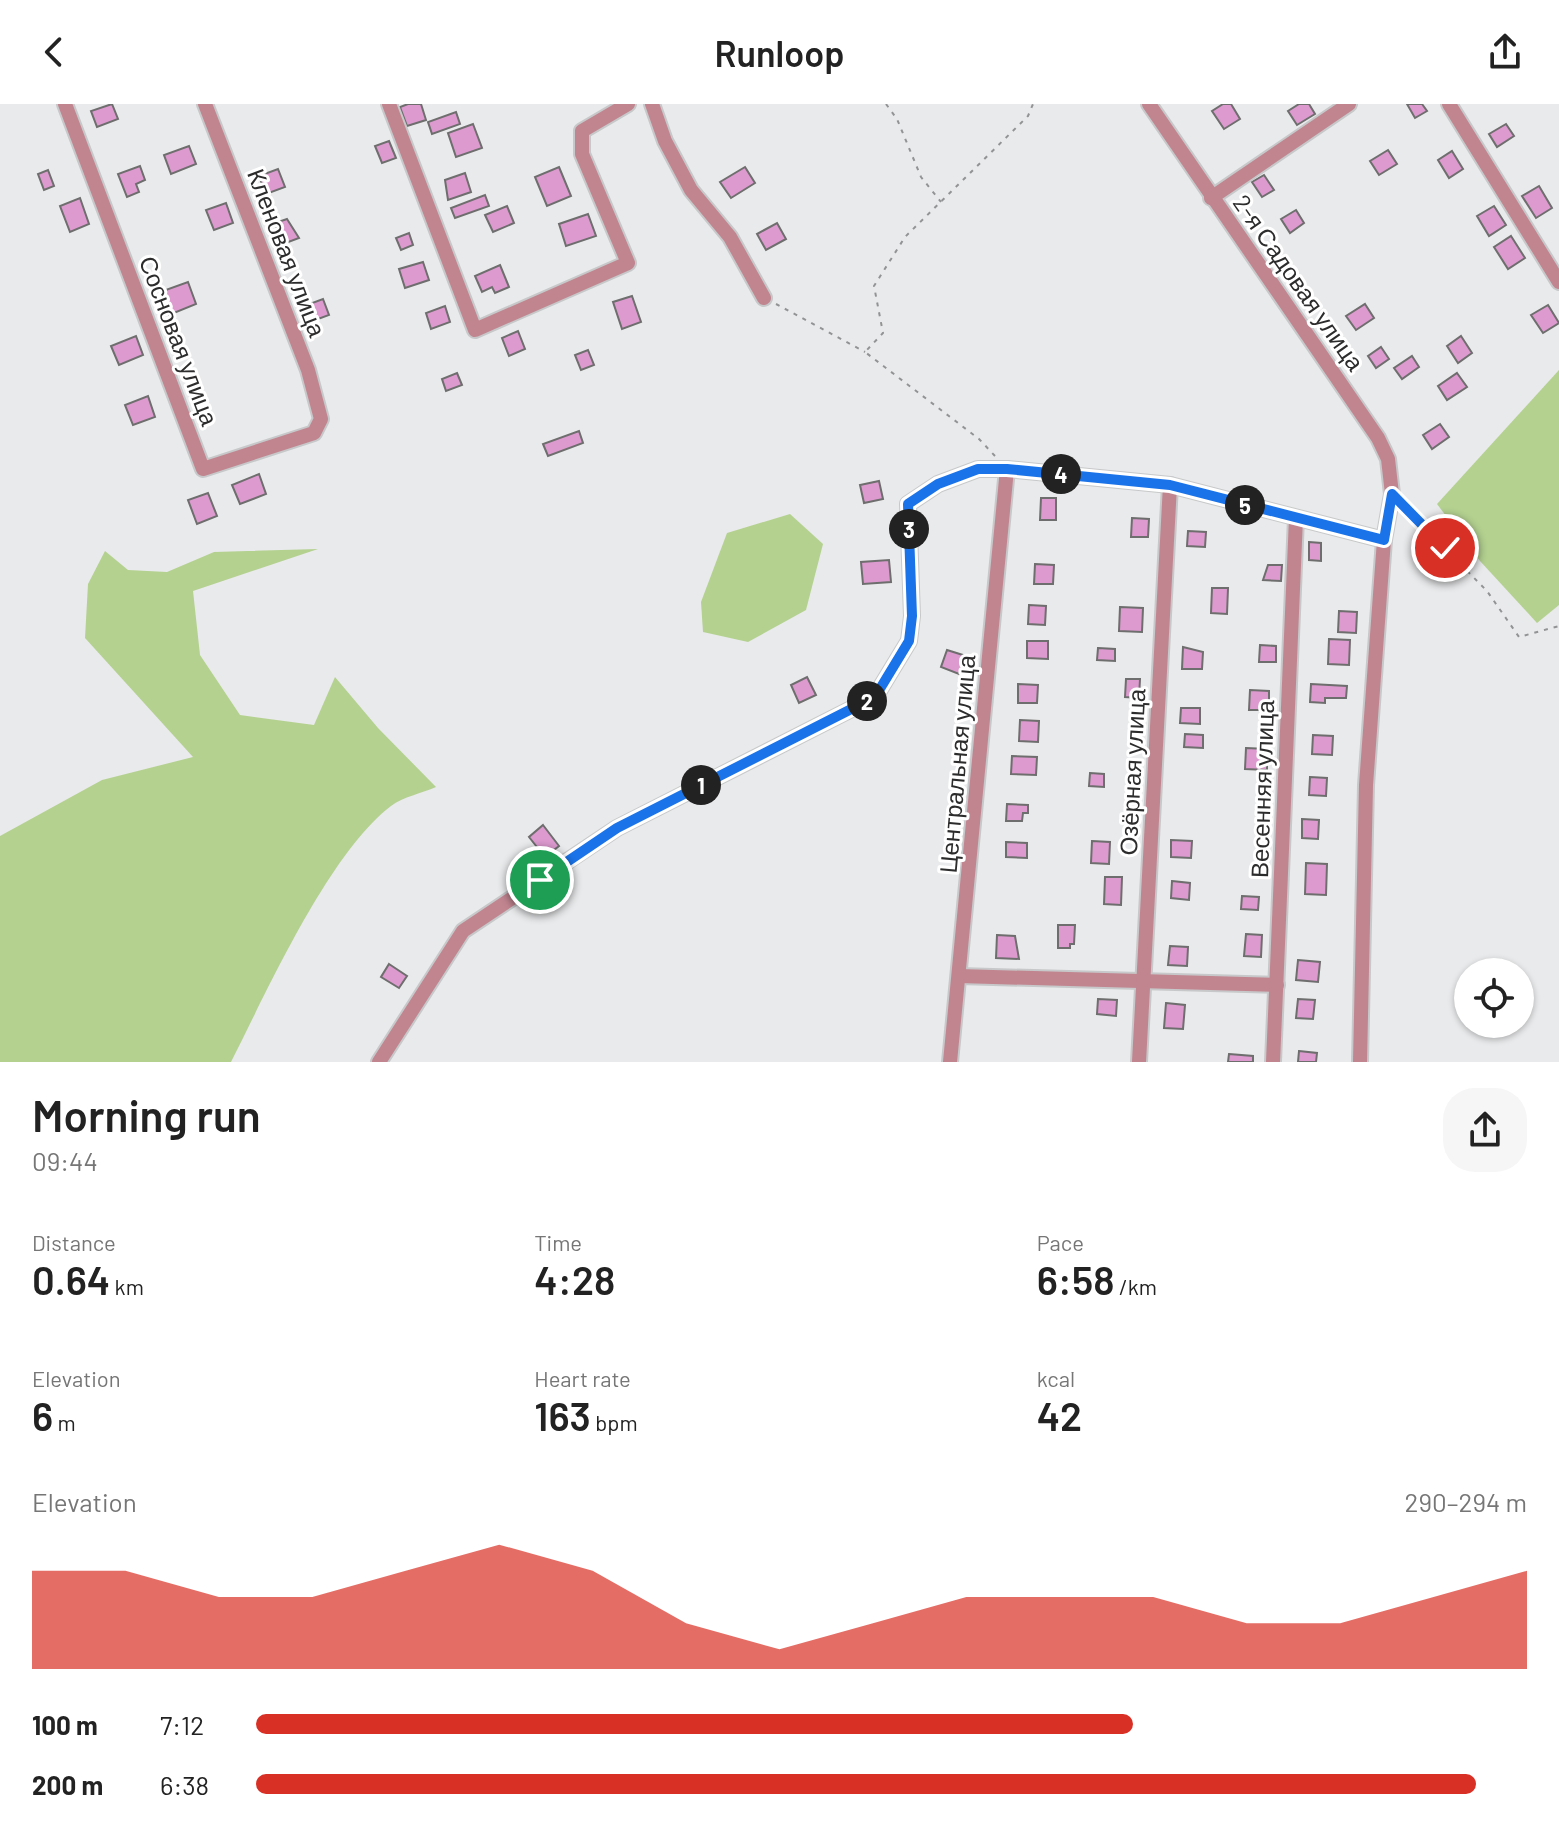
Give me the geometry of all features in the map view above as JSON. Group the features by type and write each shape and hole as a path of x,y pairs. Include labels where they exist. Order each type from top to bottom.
{"street":[{"name":"Сосновая улица","path":"65,104 203,469 314,433 321,419"},
{"name":"Кленовая улица","path":"205,104 308,370 321,419"},
{"path":"389,104 475,330 628,263 582,154 582,131 628,104"},
{"path":"652,104 665,141 691,190 730,237 764,298"},
{"name":"2-я Садовая улица","path":"1149,104 1211,198 1254,252 1378,438 1388,459 1392,494 1384,540 1366,785 1360,1062"},
{"path":"1211,198 1349,104"},
{"path":"1449,104 1559,282"},
{"path":"379,1062 463,931 617,828 875,697 909,641 912,616 908,504 938,484 978,469 1007,469 1170,485 1384,540"},
{"name":"Центральная улица","path":"950,1062 1007,469"},
{"name":"Озёрная улица","path":"1139,1062 1170,485"},
{"name":"Весенняя улица","path":"1273,1062 1296,518"},
{"path":"959,976 1277,985"}],"path":[{"path":"886,104 897,119 921,177 941,203"},
{"path":"865,352 883,333 874,286 905,237 1028,116 1033,104"},
{"path":"764,298 865,352 979,439 1007,469"},
{"path":"1392,494 1487,591 1519,637 1559,626"}],"green space":[{"path":"1559,370 1559,605 1537,623 1480,561 1437,504"},
{"path":"790,514 823,544 806,610 748,642 703,632 701,602 727,533"},
{"path":"318,549 193,591 200,655 240,715 314,725 335,677 378,728 436,787 391,806 345,856 301,925 231,1062 0,1062 0,836 102,780 193,757 85,638 88,584 105,551 128,570 167,572 214,552"}],"building":[{"path":"112,104 118,119 97,127 91,111"},
{"path":"421,104 426,120 407,126 400,107"},
{"path":"1223,104 1231,104 1240,119 1224,129 1212,111"},
{"path":"1299,104 1309,104 1315,114 1297,125 1288,111"},
{"path":"1407,104 1422,104 1427,111 1415,118"},
{"path":"456,112 460,124 432,134 428,122"},
{"path":"473,124 482,148 456,157 448,133"},
{"path":"1506,124 1514,136 1497,147 1489,134"},
{"path":"389,141 396,158 382,163 375,146"},
{"path":"189,146 196,164 171,174 164,155"},
{"path":"1388,150 1397,164 1379,175 1370,161"},
{"path":"1452,151 1463,169 1449,178 1438,160"},
{"path":"140,166 145,180 136,184 139,192 127,197 118,174"},
{"path":"559,167 571,196 547,206 535,177"},
{"path":"745,167 755,183 731,198 720,182"},
{"path":"278,169 285,187 266,194 259,176"},
{"path":"48,170 54,186 44,190 38,174"},
{"path":"465,173 471,192 448,200 445,180"},
{"path":"1264,175 1274,190 1262,197 1252,182"},
{"path":"1539,186 1552,208 1536,218 1522,196"},
{"path":"485,195 489,206 455,218 451,208"},
{"path":"80,198 89,224 70,232 60,206"},
{"path":"226,203 233,223 214,230 206,210"},
{"path":"507,206 514,223 493,232 485,215"},
{"path":"1494,206 1506,225 1489,236 1477,216"},
{"path":"1296,210 1304,223 1290,233 1281,219"},
{"path":"588,214 596,236 566,246 559,224"},
{"path":"287,219 299,238 283,244 275,223"},
{"path":"777,223 786,239 766,250 757,234"},
{"path":"409,233 413,245 401,250 396,238"},
{"path":"1511,236 1525,258 1508,269 1494,247"},
{"path":"423,262 429,280 405,288 399,269"},
{"path":"500,265 509,287 495,293 492,287 482,292 475,276"},
{"path":"188,282 196,304 169,315 160,292"},
{"path":"632,296 641,322 622,329 613,302"},
{"path":"323,299 329,315 310,322 304,306"},
{"path":"1365,304 1374,318 1356,330 1346,316"},
{"path":"1548,305 1559,323 1543,333 1531,315"},
{"path":"445,306 450,322 431,329 426,313"},
{"path":"518,331 525,349 509,356 502,338"},
{"path":"136,336 143,355 119,365 111,346"},
{"path":"1461,336 1472,353 1458,363 1447,346"},
{"path":"1381,347 1389,359 1376,368 1368,356"},
{"path":"588,350 594,365 581,370 575,355"},
{"path":"1412,356 1419,367 1402,379 1394,368"},
{"path":"457,373 462,385 446,391 442,379"},
{"path":"1457,373 1467,387 1447,400 1438,386"},
{"path":"148,396 155,417 133,425 125,405"},
{"path":"1440,424 1449,437 1432,449 1423,435"},
{"path":"579,431 583,443 548,456 543,444"},
{"path":"259,474 266,494 240,504 232,485"},
{"path":"879,481 883,499 864,503 860,485"},
{"path":"208,493 217,516 197,524 188,500"},
{"path":"1041,498 1056,498 1056,520 1040,520"},
{"path":"1132,518 1149,519 1148,537 1131,537"},
{"path":"1188,531 1206,532 1205,547 1187,546"},
{"path":"1309,542 1321,543 1321,561 1309,560"},
{"path":"889,560 891,582 863,584 861,562"},
{"path":"1035,564 1054,565 1053,584 1034,584"},
{"path":"1268,565 1282,565 1281,581 1263,580"},
{"path":"1212,588 1228,588 1227,614 1211,613"},
{"path":"1029,605 1046,606 1045,625 1028,624"},
{"path":"1120,607 1143,608 1142,632 1119,631"},
{"path":"1339,611 1357,612 1356,633 1338,632"},
{"path":"1329,639 1350,640 1349,665 1328,664"},
{"path":"1027,641 1048,641 1048,659 1027,658"},
{"path":"1260,645 1276,646 1276,662 1259,662"},
{"path":"1183,647 1203,652 1202,669 1182,669"},
{"path":"1098,648 1115,649 1115,661 1097,660"},
{"path":"947,650 966,656 959,674 941,667"},
{"path":"807,677 816,695 799,703 791,685"},
{"path":"1126,679 1140,679 1139,698 1125,697"},
{"path":"1018,684 1038,685 1037,703 1018,703"},
{"path":"1311,684 1347,686 1346,698 1325,698 1325,703 1310,702"},
{"path":"1250,690 1269,691 1269,710 1249,710"},
{"path":"1181,708 1200,708 1200,724 1180,723"},
{"path":"1020,720 1039,721 1038,742 1019,741"},
{"path":"1185,734 1203,735 1203,748 1184,747"},
{"path":"1313,735 1333,736 1332,755 1312,754"},
{"path":"1246,748 1267,749 1267,770 1245,769"},
{"path":"1012,756 1037,757 1036,775 1011,774"},
{"path":"1090,773 1104,774 1104,787 1089,786"},
{"path":"1310,777 1327,778 1326,796 1309,795"},
{"path":"1007,804 1028,805 1028,813 1023,813 1022,821 1006,821"},
{"path":"1302,819 1319,820 1318,839 1302,838"},
{"path":"543,825 559,846 545,857 529,837"},
{"path":"1171,840 1192,841 1191,858 1171,857"},
{"path":"1092,841 1110,842 1109,864 1091,863"},
{"path":"1006,842 1027,843 1027,858 1006,857"},
{"path":"1306,863 1327,864 1326,895 1305,894"},
{"path":"1105,877 1122,877 1121,905 1104,904"},
{"path":"1172,881 1190,883 1189,900 1171,898"},
{"path":"1242,896 1259,897 1258,910 1241,909"},
{"path":"1058,925 1075,925 1074,944 1070,944 1070,948 1058,948"},
{"path":"1246,934 1262,935 1261,957 1244,956"},
{"path":"997,935 1015,936 1019,959 996,958"},
{"path":"1170,946 1188,947 1187,966 1168,965"},
{"path":"1298,960 1320,962 1318,982 1296,980"},
{"path":"389,964 407,976 399,988 381,977"},
{"path":"1098,999 1117,1000 1116,1016 1097,1014"},
{"path":"1298,999 1315,1000 1313,1019 1296,1018"},
{"path":"1166,1003 1185,1005 1183,1029 1164,1028"},
{"path":"1299,1051 1317,1053 1316,1062 1298,1062"},
{"path":"1229,1054 1253,1056 1253,1062 1228,1062"}],"route":[{"path":"540,880 617,828 875,697 909,641 912,616 908,504 938,484 978,469 1007,469 1170,485 1384,540 1392,494 1445,548"}]}
